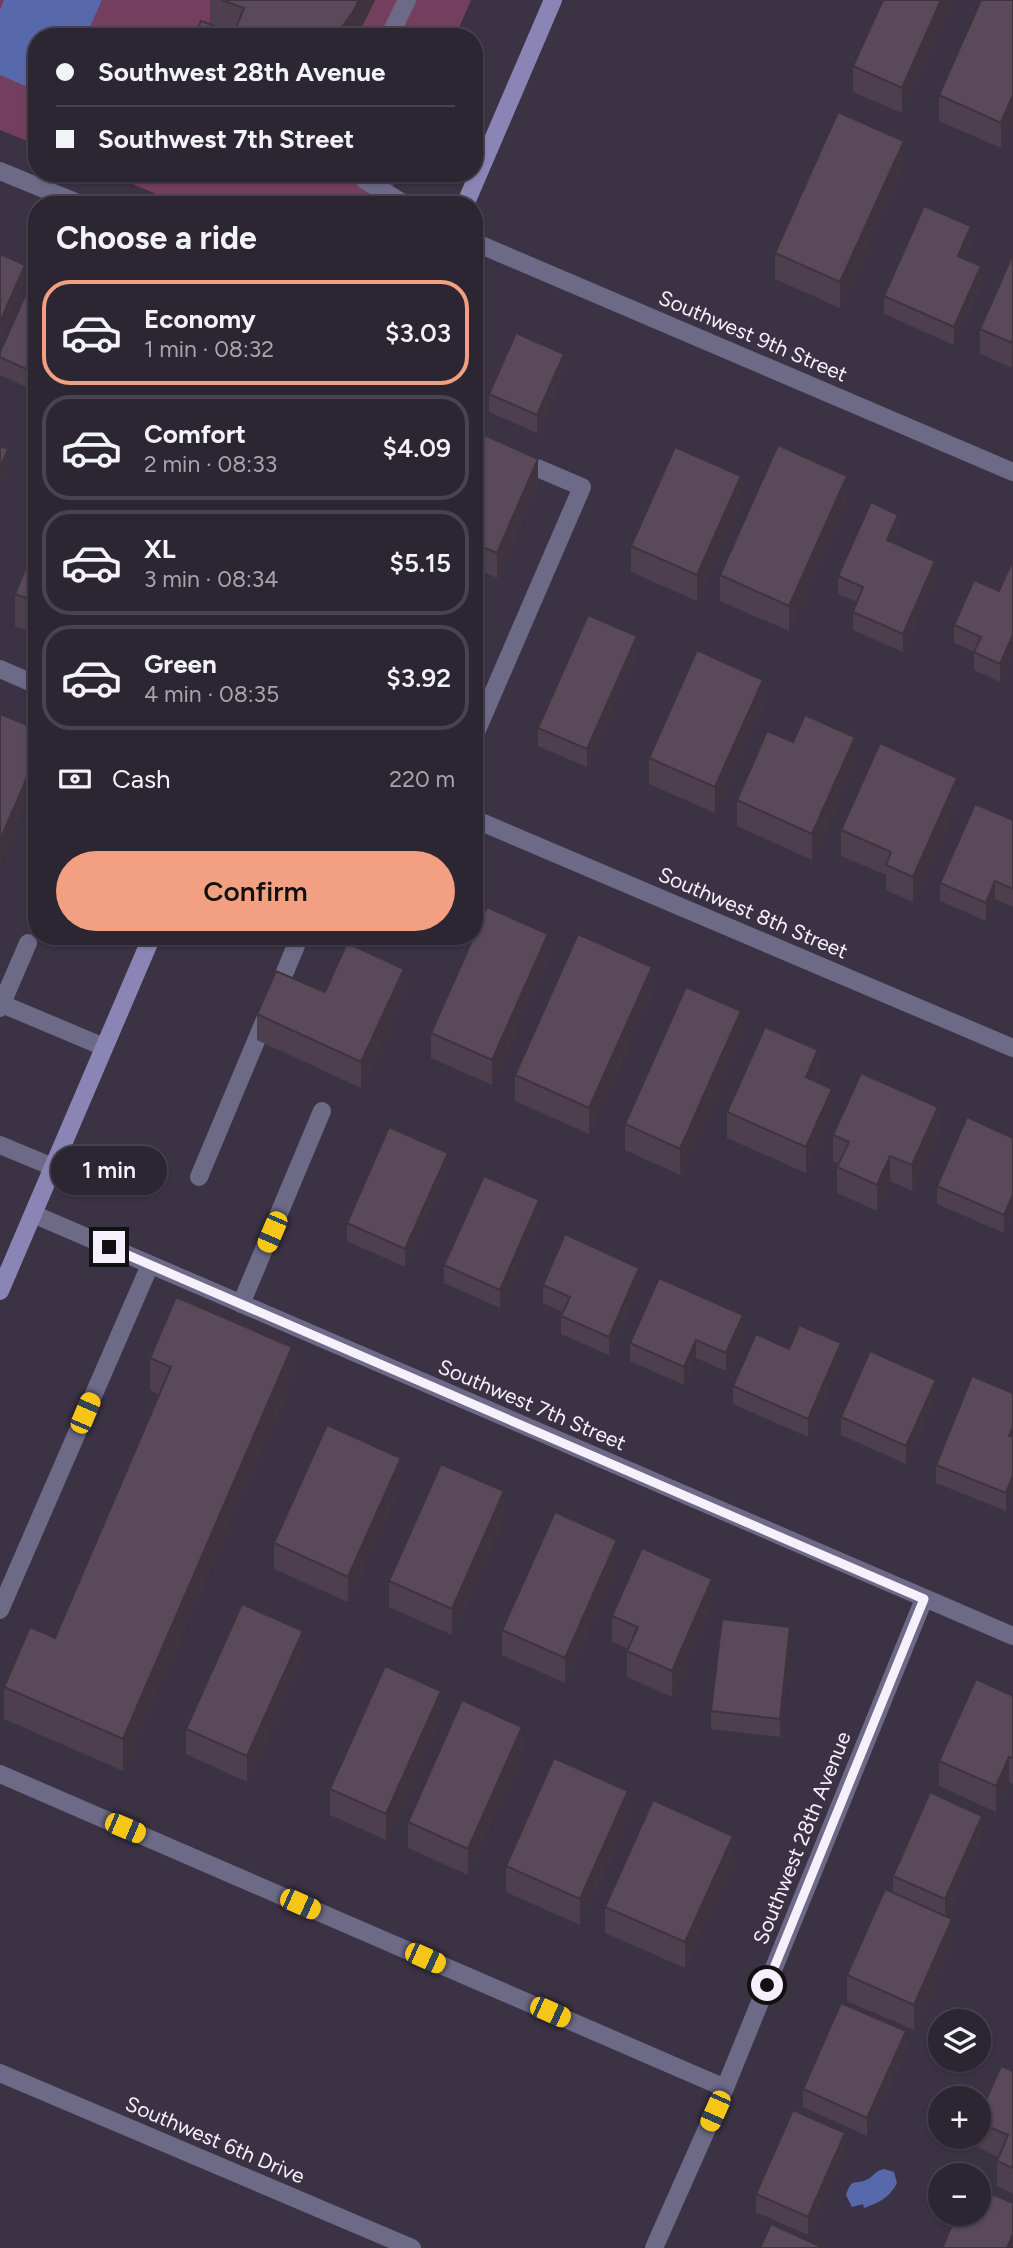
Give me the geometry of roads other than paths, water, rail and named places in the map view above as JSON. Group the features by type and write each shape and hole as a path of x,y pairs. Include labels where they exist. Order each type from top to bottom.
{"street":[{"path":"393,28 407,0"},
{"path":"483,163 553,0"},
{"path":"0,171 61,196"},
{"path":"368,182 391,196"},
{"name":"Southwest 9th Street","path":"483,246 1013,472"},
{"path":"483,445 582,487 483,716"},
{"path":"0,669 28,680"},
{"name":"Southwest 8th Street","path":"483,823 1013,1048"},
{"path":"28,943 1,1006 104,1047"},
{"path":"0,1291 148,945"},
{"path":"200,1177 296,945"},
{"path":"242,1304 322,1111"},
{"path":"0,1145 53,1167"},
{"name":"Southwest 7th Street","path":"33,1214 1013,1636"},
{"path":"0,1610 150,1265"},
{"name":"Southwest 28th Avenue","path":"654,2248 725,2088 924,1599"},
{"path":"0,1774 725,2088"},
{"name":"Southwest 6th Drive","path":"0,2073 412,2248"}],"water":[{"path":"4,0 102,0 89,28 28,28 28,87 0,75 0,10"},
{"path":"884,2169 894,2172 897,2183 891,2192 864,2208 863,2204 852,2207 846,2195 850,2185 864,2181"}]}
